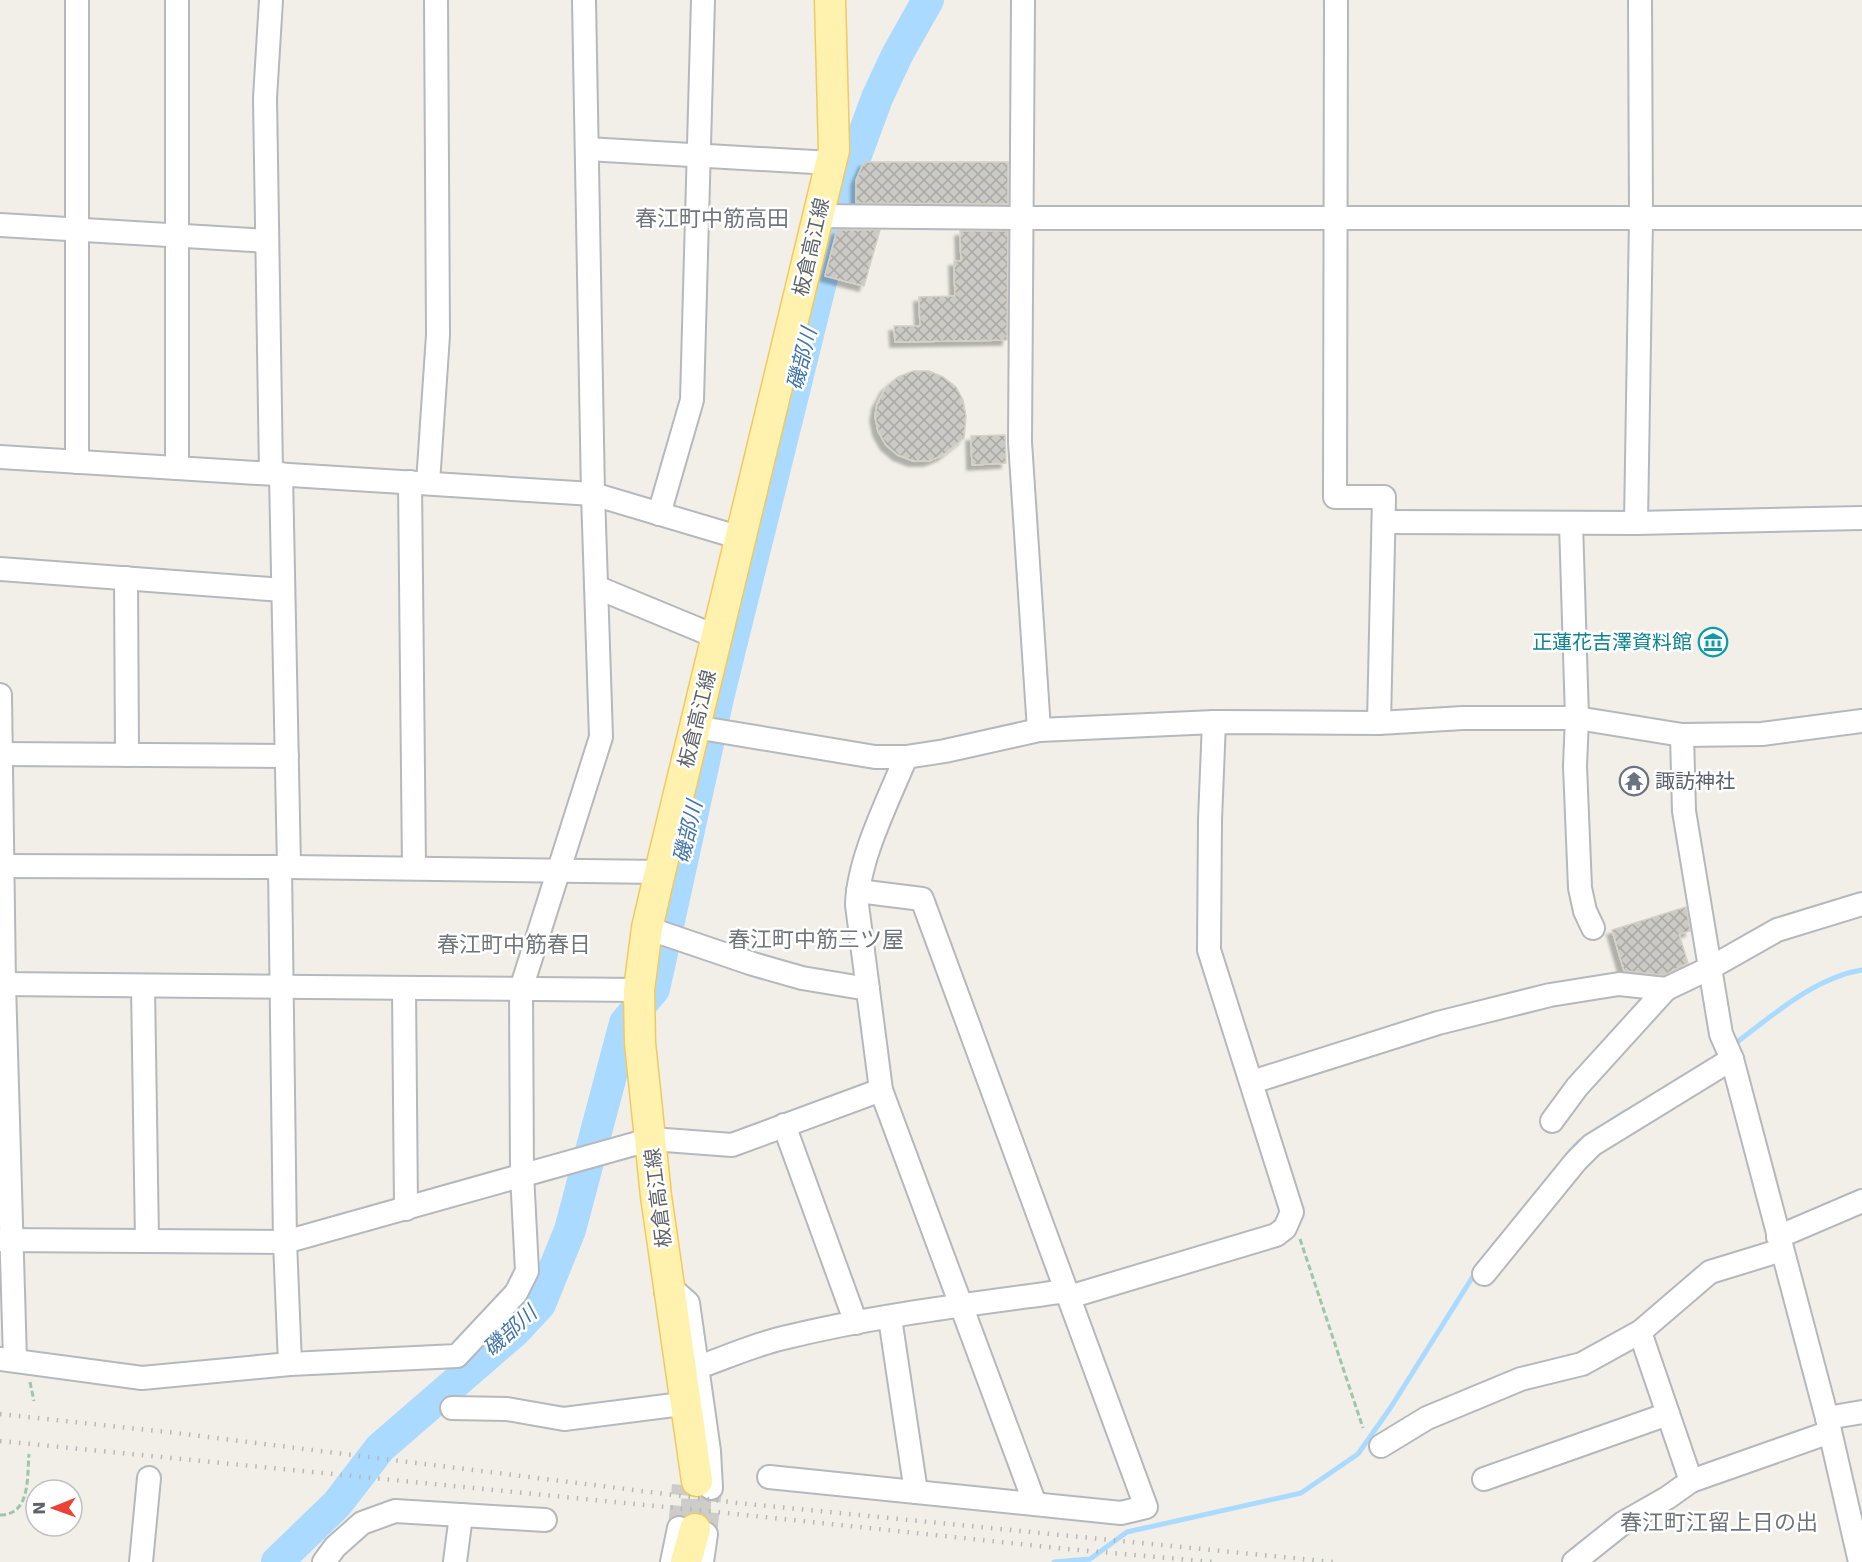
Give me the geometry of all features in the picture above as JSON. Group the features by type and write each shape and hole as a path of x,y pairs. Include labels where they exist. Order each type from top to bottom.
{"main road":[{"name":"板倉高江線","path":"697,1484 656,1196 652,1139 640,1043 639,990 647,928 660,872 834,150 830,0"},
{"path":"686,1562 694,1530"}],"street":[{"path":"77,0 77,462"},
{"path":"177,0 177,468"},
{"path":"271,0 265,98 267,241 283,590 287,756 280,987 290,1364"},
{"path":"414,868 419,482 438,335 436,0"},
{"path":"0,695 7,1360 142,1378 290,1364 457,1356 516,1293 527,1271 522,1174 521,989 601,737 593,494 584,0"},
{"path":"659,514 692,400 703,0"},
{"path":"1023,0 1020,442 1039,730"},
{"path":"1336,0 1335,497 1384,497 1379,723"},
{"path":"1636,523 1641,218 1640,0"},
{"path":"587,149 831,163"},
{"path":"818,216 1862,218"},
{"path":"0,225 267,241"},
{"path":"0,457 593,494 741,538"},
{"path":"1384,522 1636,523 1862,518"},
{"path":"1571,522 1577,718 1575,766 1580,888 1585,911 1593,928"},
{"path":"0,569 283,590"},
{"path":"126,578 128,755"},
{"path":"596,587 717,637"},
{"path":"695,727 843,753 875,757 906,757 945,751 1039,730 1214,722 1379,723 1463,718 1577,718 1682,735 1762,734 1862,721"},
{"path":"696,1368 780,1338 961,1305 1068,1294 1276,1235 1286,1228 1292,1212 1209,950 1210,820 1214,722"},
{"path":"1682,735 1684,811 1721,1034 1732,1059 1829,1425 1860,1562"},
{"path":"1,754 287,756"},
{"path":"906,757 862,867 858,891 857,905 881,1090 1035,1504"},
{"path":"2,866 660,872"},
{"path":"770,1477 1121,1513 1146,1507 922,899 858,891"},
{"path":"1552,1121 1577,1087 1666,989 1710,968 1777,930 1862,904"},
{"path":"647,928 802,978 868,989"},
{"path":"2,984 639,990"},
{"path":"1252,1082 1438,1023 1550,995 1620,984 1666,989"},
{"path":"143,986 147,1241"},
{"path":"404,988 406,1209"},
{"path":"1484,1274 1576,1161 1592,1145 1732,1059"},
{"path":"6,1240 285,1242 652,1139 732,1145 881,1090"},
{"path":"784,1125 856,1323"},
{"path":"1381,1446 1427,1418 1521,1379 1582,1364 1640,1332 1710,1272 1780,1243 1862,1200"},
{"path":"669,1286 688,1303 709,1451 697,1484 674,1405 660,1300 669,1286"},
{"path":"890,1318 916,1492"},
{"path":"1640,1332 1691,1481"},
{"path":"452,1408 507,1409 564,1419 674,1405"},
{"path":"1574,1562 1623,1523 1667,1498 1691,1481 1862,1412"},
{"path":"1484,1479 1668,1414"},
{"path":"141,1562 149,1478"},
{"path":"324,1562 335,1547 362,1523 395,1511 544,1520"},
{"path":"455,1562 461,1515"},
{"path":"672,1562 694,1530"},
{"path":"694,1530 702,1562"}],"path":[{"path":"1292,1212 1363,1428"},
{"path":"0,1515 10,1514 21,1505 26,1495 29,1454"}],"building":[{"path":"864,162 1008,162 1008,204 856,203 856,180"},
{"path":"837,230 880,230 864,286 825,276"},
{"path":"960,231 1008,231 1007,340 895,342 894,326 920,326 919,297 955,296 954,261 961,261"},
{"path":"913,371 929,371 943,377 956,387 963,400 966,416 964,438 943,455 929,461 913,461 898,455 886,445 878,431 875,416 877,404 886,387 898,377"},
{"path":"1005,435 1006,463 972,465 971,436"},
{"path":"1686,907 1690,931 1679,934 1688,963 1664,975 1624,971 1612,930"}],"waterway":[{"name":"磯部川","path":"277,1562 337,1504 380,1448 514,1332 540,1304 570,1230 625,1023 654,989 718,698 845,185 877,98 897,55 928,0"},
{"path":"1733,1045 1810,990 1844,974 1862,970"},
{"path":"1570,1152 1579,1142 1625,1112"},
{"path":"1054,1562 1090,1559 1127,1532 1301,1493 1358,1454 1391,1407 1477,1270"}],"tunnel":[{"path":"695,1529 697,1481"},
{"path":"679,1528 683,1485"},
{"path":"706,1534 711,1488"}],"railway":[{"path":"0,1414 176,1433 738,1503 1333,1562"},
{"path":"0,1441 1213,1562"}],"place":[{"name":"正蓮花吉澤資料館","path":"1713,642"},
{"name":"諏訪神社","path":"1634,781"}],"district":[{"name":"春江町中筋高田","path":"712,218"},
{"name":"春江町中筋三ツ屋","path":"816,939"},
{"name":"春江町中筋春日","path":"514,944"},
{"name":"春江町江留上日の出","path":"1719,1522"}]}
